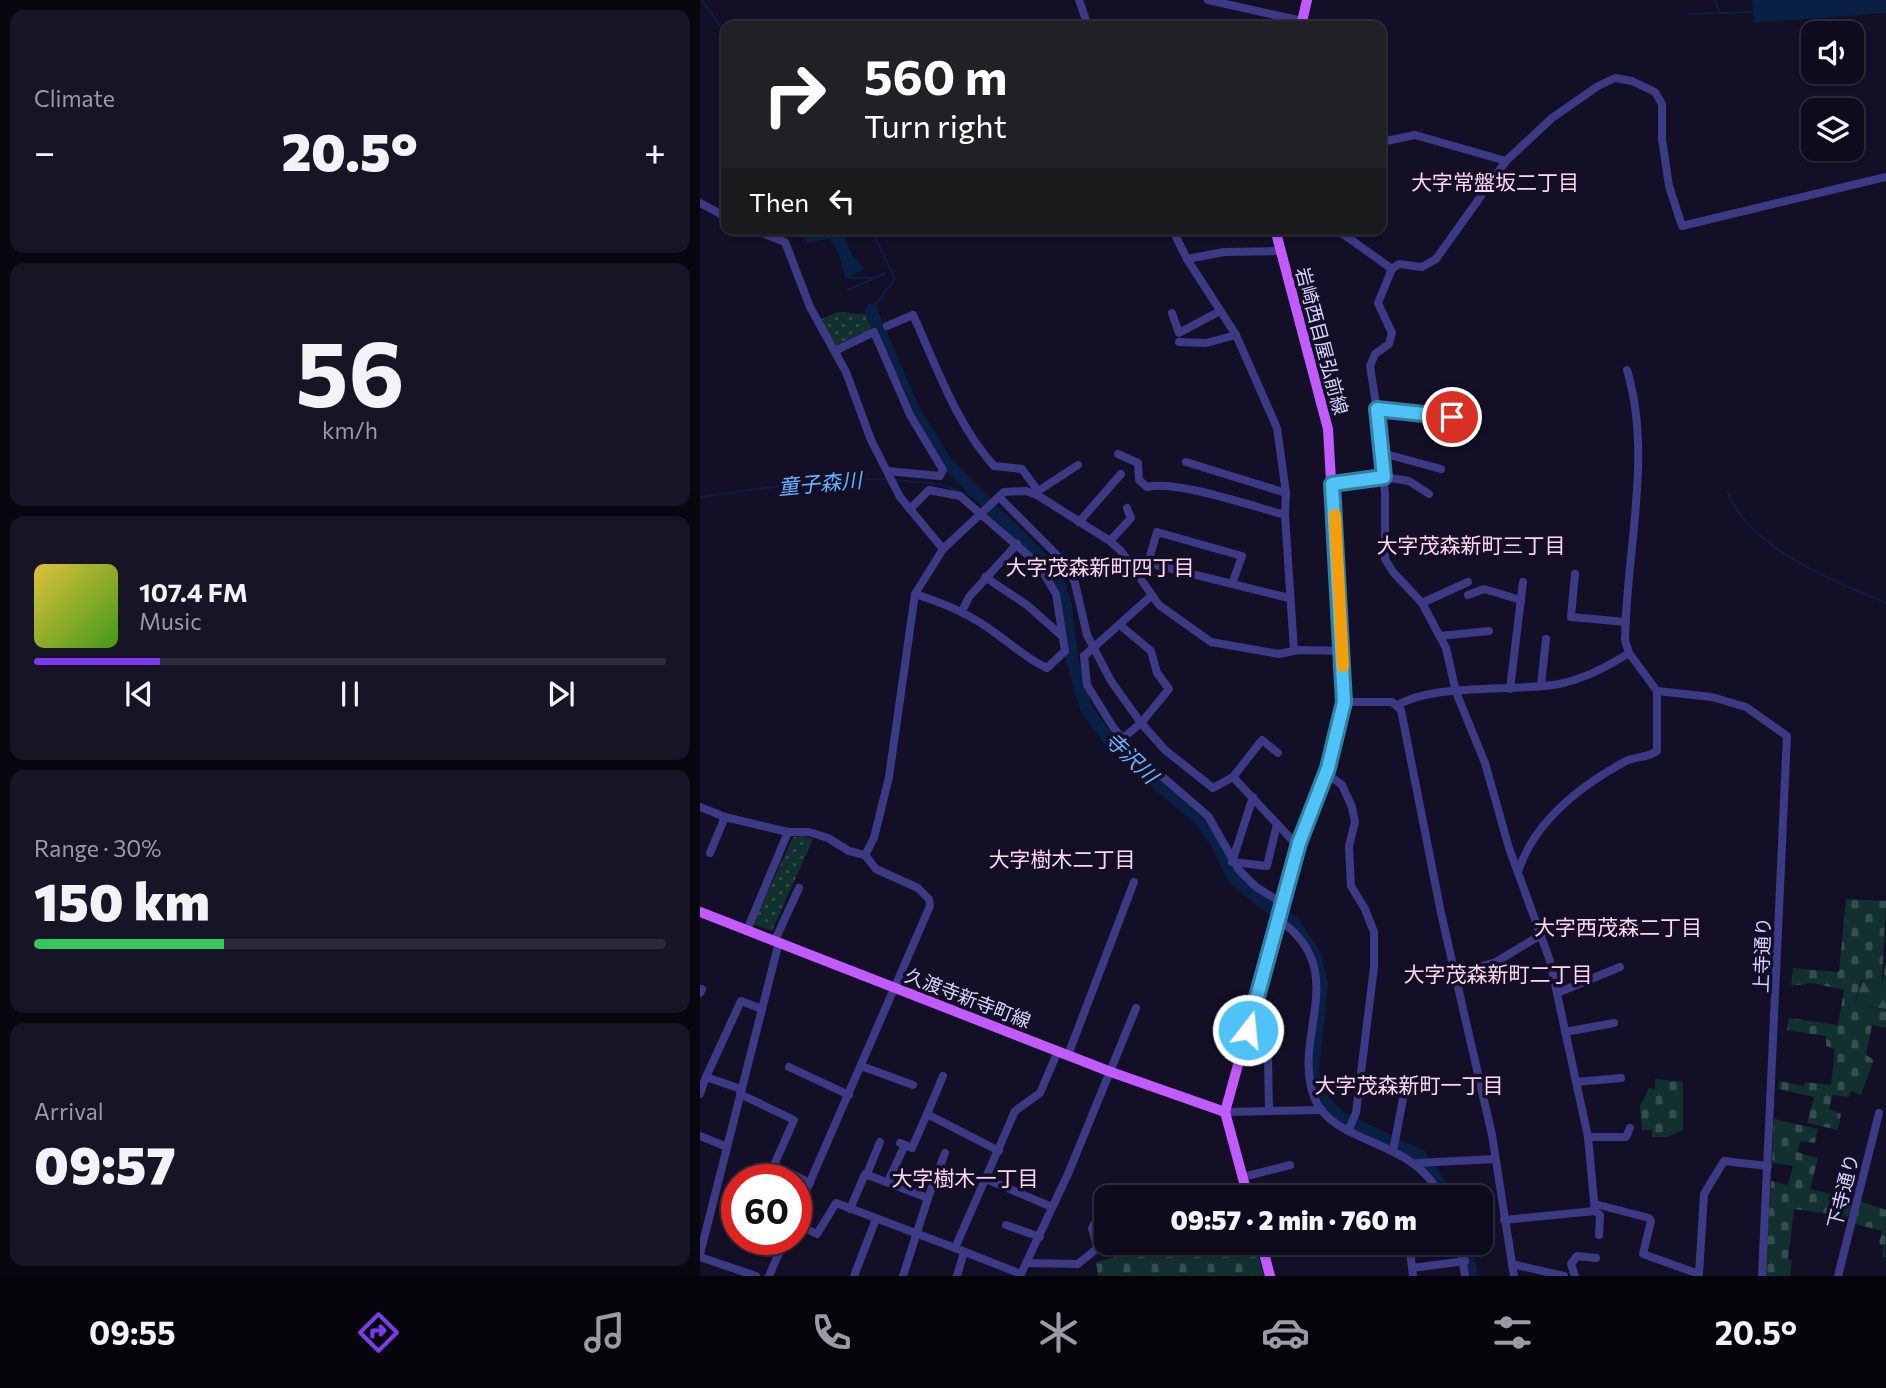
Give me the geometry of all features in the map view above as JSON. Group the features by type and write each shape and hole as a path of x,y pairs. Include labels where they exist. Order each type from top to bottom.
{"main road":[{"path":"1303,21 1307,0"},
{"name":"岩崎西目屋弘前線","path":"1225,1112 1299,843 1326,773 1344,702 1328,429 1319,387 1276,235"},
{"name":"久渡寺新寺町線","path":"700,912 1111,1072 1225,1112"},
{"path":"1225,1112 1245,1185"},
{"path":"1264,1255 1270,1276"}],"street":[{"path":"1079,0 1086,21"},
{"path":"1209,0 1290,21"},
{"path":"1599,1235 1600,1215 1595,1208 1588,1137 1550,961 1539,936 1485,763 1456,692 1446,648 1422,603 1393,572 1385,559 1384,477 1370,366 1375,354 1389,344 1392,337 1390,326 1378,303 1392,269 1399,264 1422,267 1430,265 1506,161 1567,106 1598,86 1623,78 1655,92 1662,104 1662,139 1669,186 1682,226 1886,177"},
{"path":"1386,141 1415,135 1506,161"},
{"path":"700,204 721,214"},
{"path":"767,235 785,242 810,307 835,351 890,476 910,509 943,549"},
{"path":"1175,235 1187,259 1236,335 1277,428 1286,493 1284,515 1294,651"},
{"path":"1344,235 1392,269"},
{"path":"1187,259 1224,252 1279,251"},
{"path":"1172,313 1179,333 1220,311"},
{"path":"887,326 913,316 961,419 978,449 994,466 1022,469 1037,493 1110,541 1139,576 1151,597 1211,642 1279,654 1294,651 1343,651"},
{"path":"835,351 874,332 910,415 943,470 940,476 890,476"},
{"path":"1179,342 1206,342 1236,335"},
{"path":"1518,872 1535,832 1548,824 1575,793 1630,759 1651,755 1657,751 1657,691 1629,653 1626,622 1638,449 1636,405 1627,370"},
{"path":"1377,409 1452,417"},
{"path":"1382,453 1441,470"},
{"path":"1118,454 1138,463 1139,480 1147,487 1158,485 1177,488 1284,515"},
{"path":"1185,462 1286,493"},
{"path":"865,855 874,838 889,776 915,594 943,549 1004,492 1037,493 1078,465"},
{"path":"1079,522 1121,474"},
{"path":"1332,484 1384,477 1409,481 1429,494"},
{"path":"910,509 929,490 960,496 984,512 1038,564 1056,594 1067,652"},
{"path":"997,498 1066,564 1075,583 1087,635 1111,681 1141,723 1166,750 1213,788 1233,777 1262,740 1278,753"},
{"path":"1110,541 1131,518 1127,508"},
{"path":"1139,576 1148,563 1157,532 1242,556 1232,584"},
{"path":"962,611 985,577 1017,544"},
{"path":"1148,563 1289,597"},
{"path":"1575,574 1571,617 1626,622"},
{"path":"985,577 1027,605 1062,636"},
{"path":"1422,603 1468,582"},
{"path":"1510,689 1522,582"},
{"path":"1468,595 1484,589 1521,600"},
{"path":"915,594 962,611 999,635 1026,659 1047,668 1067,652"},
{"path":"1067,652 1082,656 1094,649 1151,597"},
{"path":"1120,625 1151,651 1157,673 1169,689 1141,723 1123,738"},
{"path":"1440,636 1489,631"},
{"path":"1541,685 1546,639"},
{"path":"1344,702 1398,705 1456,692 1541,685 1584,677 1629,653"},
{"path":"1082,656 1087,685 1123,738 1136,754 1208,816 1232,862 1280,911 1312,959 1318,1004 1307,1067 1315,1101 1322,1111 1417,1163 1429,1174 1435,1185"},
{"name":"上寺通り","path":"1657,691 1712,698 1746,707 1787,736 1762,1276"},
{"path":"1398,705 1495,1159 1514,1276"},
{"path":"1326,773 1342,785 1352,807 1355,821 1349,846 1351,886 1365,909 1374,932 1374,967 1350,1127"},
{"path":"1233,777 1277,824 1299,843"},
{"path":"1232,862 1252,797"},
{"path":"700,807 725,817 788,832 809,832 828,838 849,851 865,855 876,869 918,888 929,899 930,906 812,1178"},
{"path":"710,853 725,817"},
{"path":"1232,862 1267,866 1277,824"},
{"path":"747,930 788,832"},
{"path":"957,1276 960,1250 1015,1111 1040,1093 1063,1053 1134,882"},
{"path":"755,1276 700,1256 777,941 799,888"},
{"path":"1457,974 1496,962 1539,936"},
{"path":"1557,993 1620,967"},
{"path":"700,1094 741,1001 762,1009"},
{"path":"812,1231 817,1234 836,1202 1021,1275 1040,1237 1136,1008"},
{"path":"1565,1032 1614,1023"},
{"path":"1268,1060 1269,1111"},
{"path":"861,1066 913,1085"},
{"path":"789,1067 849,1095"},
{"path":"888,1181 902,1144 912,1148 943,1076"},
{"path":"706,1077 794,1120 774,1164"},
{"path":"1576,1083 1621,1078"},
{"path":"1393,1151 1404,1094"},
{"path":"1225,1112 1322,1111"},
{"name":"下寺通り","path":"1838,1276 1879,1113"},
{"path":"927,1114 999,1151"},
{"path":"1588,1137 1626,1137 1630,1128"},
{"path":"700,1136 727,1147"},
{"path":"850,1209 880,1142"},
{"path":"903,1276 945,1153"},
{"path":"1417,1163 1495,1159"},
{"path":"1504,1220 1595,1208 1649,1218 1651,1221 1643,1254 1699,1275 1704,1194 1724,1161 1767,1173"},
{"path":"1243,1177 1290,1165"},
{"path":"867,1174 928,1198"},
{"path":"986,1179 1052,1206"},
{"path":"854,1276 876,1219"},
{"path":"1006,1225 1040,1237"},
{"path":"1027,1263 1078,1264 1094,1250"},
{"path":"769,1276 778,1255"},
{"path":"1463,1255 1465,1276"},
{"path":"1575,1276 1571,1264 1573,1259 1577,1256 1596,1258"},
{"path":"1412,1272 1465,1261"},
{"path":"1512,1264 1564,1276"}],"green space":[{"path":"837,312 866,314 872,330 838,346 833,345 820,320"},
{"path":"793,837 813,839 772,931 753,924"},
{"path":"1846,899 1886,901 1882,983 1861,980 1855,1004 1886,1010 1886,1028 1872,1025 1866,1055 1874,1060 1861,1095 1851,1091 1849,1097 1833,1095 1829,1109 1841,1114 1838,1130 1807,1123 1814,1097 1778,1089 1779,1081 1804,1086 1805,1082 1831,1085 1835,1049 1826,1046 1826,1036 1787,1030 1789,1018 1838,1025 1844,990 1812,983 1791,986 1793,968 1839,972"},
{"path":"1886,957 1886,1009 1855,1004 1862,981 1883,983"},
{"path":"1655,1079 1683,1082 1683,1130 1667,1137 1652,1137 1652,1130 1642,1130 1640,1106 1649,1088 1655,1089"},
{"path":"1774,1119 1818,1129 1815,1143 1801,1141 1797,1152 1818,1158 1810,1189 1853,1199 1848,1217 1794,1209 1788,1259 1792,1260 1790,1276 1765,1276 1771,1181 1788,1185 1793,1166 1772,1163"},
{"path":"1860,1201 1886,1210 1885,1257 1882,1257 1884,1245 1879,1244 1882,1231 1855,1224"},
{"path":"1124,1255 1258,1255 1264,1276 1098,1276 1096,1262"}],"water":[{"path":"1752,0 1886,0 1886,13 1754,23"},
{"path":"805,235 846,235 847,246 865,269 845,279 836,248 829,239 807,243"}],"waterway":[{"name":"寺沢川","path":"702,0 721,27"},
{"path":"1715,0 1719,12"},
{"path":"1690,14 1752,12"},
{"name":"寺沢川","path":"871,310 895,279 874,235"},
{"path":"848,290 885,273"},
{"path":"849,278 873,278"},
{"name":"寺沢川","path":"871,310 914,410 948,465 1055,571 1066,605 1072,660 1086,708 1113,746 1201,821 1218,846 1232,876 1263,903 1293,922 1315,954 1322,984 1313,1070 1318,1095 1340,1117 1421,1156 1441,1185"},
{"name":"童子森川","path":"700,497 816,481 887,479"},
{"name":"童子森川","path":"896,480 939,484 981,499"},
{"path":"1728,493 1739,513 1774,546 1819,573 1886,603"},
{"name":"寺沢川","path":"1469,1255 1471,1276"}],"slow traffic":[{"path":"1335,515 1343,666"}],"district":[{"name":"大字常盤坂二丁目","path":"1495,183"},
{"name":"大字茂森新町三丁目","path":"1471,546"},
{"name":"大字茂森新町四丁目","path":"1100,568"},
{"name":"大字樹木二丁目","path":"1062,860"},
{"name":"大字西茂森二丁目","path":"1618,928"},
{"name":"大字茂森新町二丁目","path":"1498,975"},
{"name":"大字茂森新町一丁目","path":"1409,1086"},
{"name":"大字樹木一丁目","path":"965,1179"}],"route":[{"path":"1248,1030 1299,843 1328,768 1344,702 1332,484 1384,477 1377,409 1452,417"}]}
